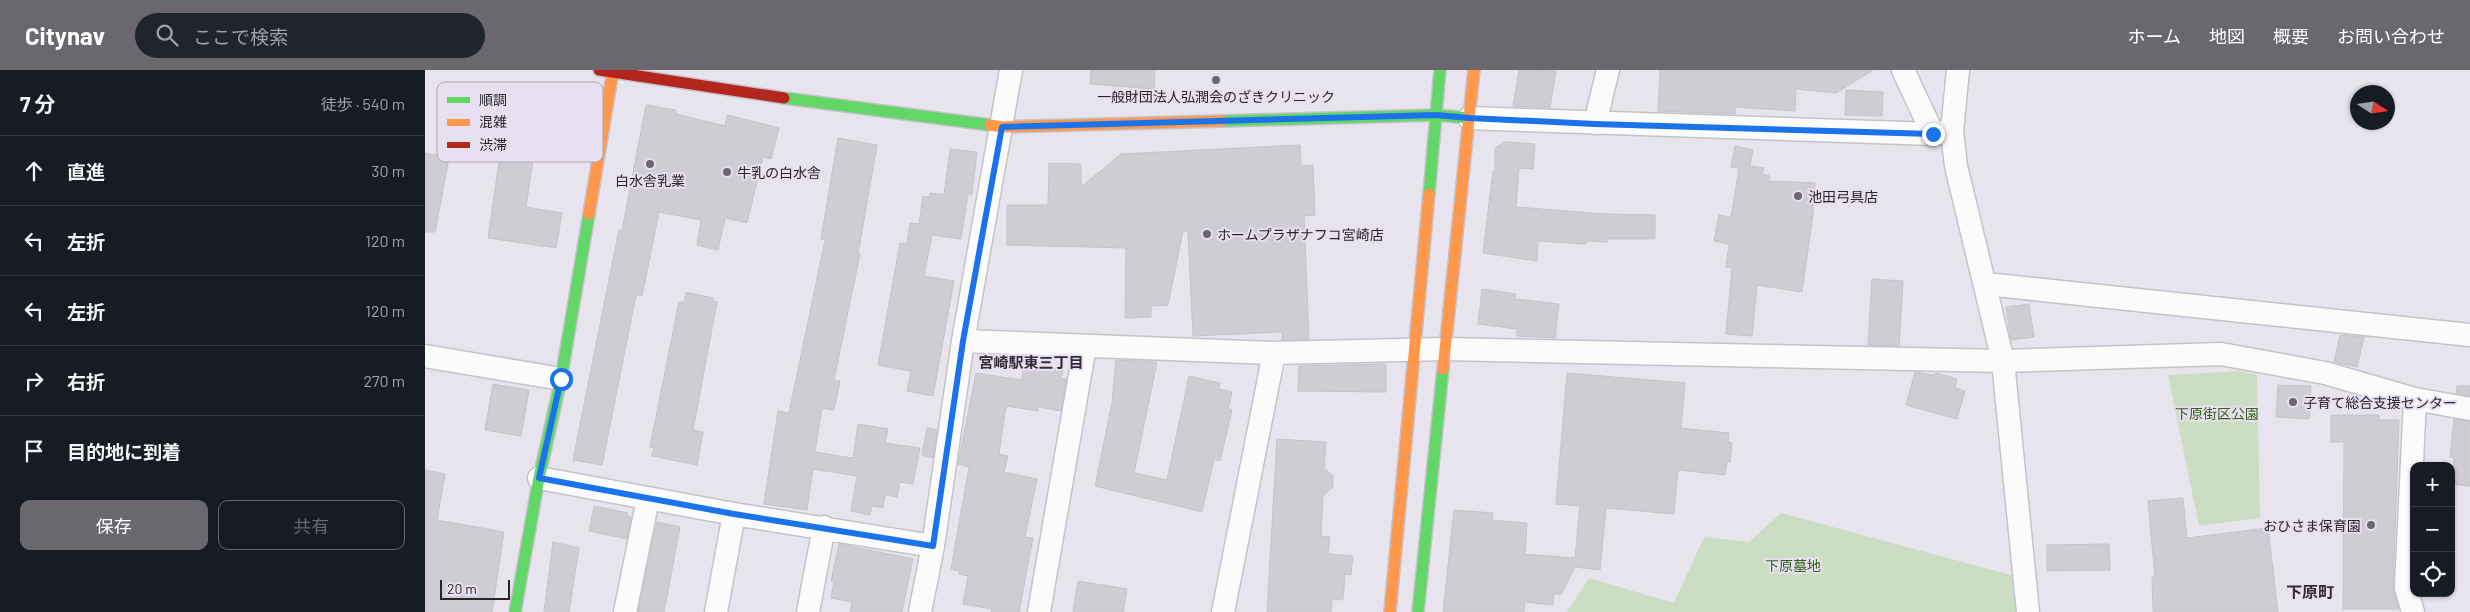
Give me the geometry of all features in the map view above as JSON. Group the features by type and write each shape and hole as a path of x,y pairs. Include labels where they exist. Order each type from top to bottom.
{"street":[{"path":"599,70 803,101 1002,127 1436,115 1595,124 1943,132"},
{"path":"921,612 933,546 963,341 1011,70"},
{"path":"1390,612 1440,70"},
{"path":"1417,612 1474,70"},
{"path":"1595,124 1608,70"},
{"path":"1903,70 1943,132 1956,166 1986,284 2003,360 2028,612"},
{"path":"1943,132 1958,70"},
{"path":"603,130 613,71"},
{"path":"515,612 539,478 561,379 598,162"},
{"path":"1986,284 2470,335"},
{"path":"963,341 1274,353 1445,349 2003,360 2221,354 2325,373 2415,399 2470,409"},
{"path":"1039,612 1085,346"},
{"path":"1223,612 1274,353"},
{"path":"425,356 561,379"},
{"path":"2413,612 2406,588 2415,399"},
{"path":"539,478 734,514 933,546"},
{"path":"625,612 648,499"},
{"path":"716,612 734,514"},
{"path":"807,612 824,527"}],"green space":[{"name":"下原街区公園","path":"2240,371 2257,375 2260,518 2199,526 2168,375"},
{"name":"下原墓地","path":"1781,513 2022,578 2026,612 1567,612 1589,578 1674,603 1704,537 1749,542"}],"building":[{"path":"1091,70 1155,70 1154,89 1090,84"},
{"path":"1519,70 1556,71 1550,108 1513,106"},
{"path":"1660,70 1873,70 1836,93 1796,89 1795,111 1735,107 1735,114 1658,111"},
{"path":"1846,90 1883,92 1882,116 1845,115"},
{"path":"646,105 676,110 676,114 725,126 727,115 779,128 771,159 763,157 747,223 725,218 718,250 697,245 701,220 659,212 642,296 636,295 602,465 573,460 619,230 622,231"},
{"path":"838,138 877,145 858,254 860,254 834,380 840,381 834,410 822,408 815,452 853,458 858,424 888,429 885,443 920,448 913,484 900,482 897,497 885,495 883,508 872,506 870,515 851,511 857,476 813,469 807,510 764,504 778,411 789,413 825,240 821,239"},
{"path":"1506,142 1535,144 1533,169 1519,168 1516,207 1605,214 1655,215 1655,239 1607,239 1607,242 1586,241 1586,244 1538,241 1537,261 1483,253 1493,171 1495,171 1495,148"},
{"name":"ホームプラザナフコ宮崎店","path":"1300,145 1301,166 1313,165 1315,215 1304,216 1309,339 1282,340 1282,332 1193,336 1188,232 1183,231 1168,305 1151,306 1151,317 1125,318 1126,248 1007,245 1007,205 1048,205 1049,163 1081,164 1081,187 1121,154"},
{"path":"1735,146 1753,150 1750,166 1764,168 1762,174 1770,176 1769,181 1815,183 1813,214 1802,292 1757,285 1752,336 1726,334 1732,268 1726,267 1729,244 1714,241 1719,215 1731,217 1739,168 1731,167"},
{"path":"950,149 977,152 972,194 968,194 961,239 932,235 924,276 954,281 933,396 907,391 911,371 878,365 900,243 907,244 910,223 919,224 923,196 929,197 930,193 944,195"},
{"path":"425,153 437,156 437,162 448,162 435,232 425,232"},
{"path":"499,162 533,162 526,207 562,213 556,248 488,238"},
{"path":"1872,279 1903,281 1899,346 1868,345"},
{"path":"1482,289 1516,294 1515,299 1559,304 1555,338 1517,336 1517,329 1478,324"},
{"path":"686,292 713,298 713,301 717,302 693,430 703,432 697,465 652,456 654,448 650,447 679,302 684,302"},
{"path":"2029,304 2034,337 2011,340 2006,307"},
{"path":"2340,335 2364,337 2357,367 2334,362"},
{"path":"1116,360 1157,362 1134,473 1167,480 1189,376 1220,383 1219,389 1232,392 1228,409 1232,410 1220,461 1214,459 1202,512 1095,486 1112,403"},
{"path":"1024,364 1063,370 1061,378 1066,379 1061,411 1038,407 1038,411 1006,406 999,454 1008,456 1004,472 1037,479 1025,537 1033,538 1019,612 991,612 992,609 963,604 968,576 959,574 960,571 951,569 969,467 958,464 976,373 1022,380"},
{"path":"1386,364 1386,392 1298,391 1299,366"},
{"path":"1915,372 1933,375 1936,373 1957,379 1955,388 1965,391 1957,419 1906,405"},
{"path":"1567,373 1685,383 1681,428 1729,433 1728,442 1732,443 1730,462 1727,461 1725,475 1678,470 1674,514 1606,508 1600,570 1575,567 1561,595 1554,593 1553,605 1525,602 1524,612 1443,612 1454,510 1493,513 1492,520 1527,523 1525,554 1575,558 1580,506 1556,504"},
{"path":"493,384 529,390 521,436 485,430"},
{"name":"子育て総合支援センター","path":"2278,385 2311,386 2309,419 2276,417"},
{"path":"2457,386 2470,386 2470,396 2456,393"},
{"name":"おひさま保育園","path":"2331,415 2379,415 2379,420 2399,420 2393,587 2398,609 2343,609 2344,442 2331,442"},
{"path":"2454,419 2470,422 2470,486 2455,484 2455,462 2453,462 2454,457 2450,457"},
{"path":"927,428 937,430 933,458 922,455"},
{"path":"1277,439 1326,442 1324,468 1333,476 1333,487 1323,496 1321,536 1330,537 1328,554 1353,556 1351,575 1345,574 1343,600 1332,599 1331,612 1267,612"},
{"path":"425,470 445,474 437,520 504,532 492,612 425,612"},
{"path":"2183,498 2187,538 2268,528 2278,612 2153,612 2152,577 2155,577 2148,501"},
{"path":"594,506 628,513 627,516 631,517 627,539 589,531"},
{"path":"657,522 680,527 664,612 638,612"},
{"path":"553,542 579,548 569,612 544,612"},
{"path":"839,544 913,559 902,612 850,612 852,602 831,598 834,581 831,581"},
{"path":"2109,544 2110,570 2047,571 2047,545"},
{"path":"1078,581 1127,589 1123,612 1073,612"}],"traffic: fast":[{"path":"1429,194 1440,70"},
{"path":"784,98 990,125"},
{"path":"1222,121 1436,115 1469,118"},
{"path":"515,612 539,478 561,379 589,214"},
{"path":"1418,612 1443,369"}],"traffic: slow":[{"path":"603,130 613,70"},
{"path":"1443,369 1474,70"},
{"path":"990,125 1002,127 1222,121"},
{"path":"589,214 598,162"},
{"path":"1390,612 1429,194"}],"traffic: jam":[{"path":"599,70 784,98"}],"place":[{"name":"一般財団法人弘潤会のざきクリニック","path":"1216,80"},
{"name":"白水舎乳業","path":"650,164"},
{"name":"牛乳の白水舎","path":"727,172"},
{"name":"池田弓具店","path":"1798,196"},
{"name":"ホームプラザナフコ宮崎店","path":"1207,234"},
{"name":"子育て総合支援センター","path":"2293,402"},
{"name":"おひさま保育園","path":"2371,525"}],"district":[{"name":"宮崎駅東三丁目","path":"1031,362"},
{"name":"下原町","path":"2310,591"}],"route":[{"path":"561,379 539,478 734,514 933,546 963,341 1002,127 1436,115 1595,124 1933,134"}]}
